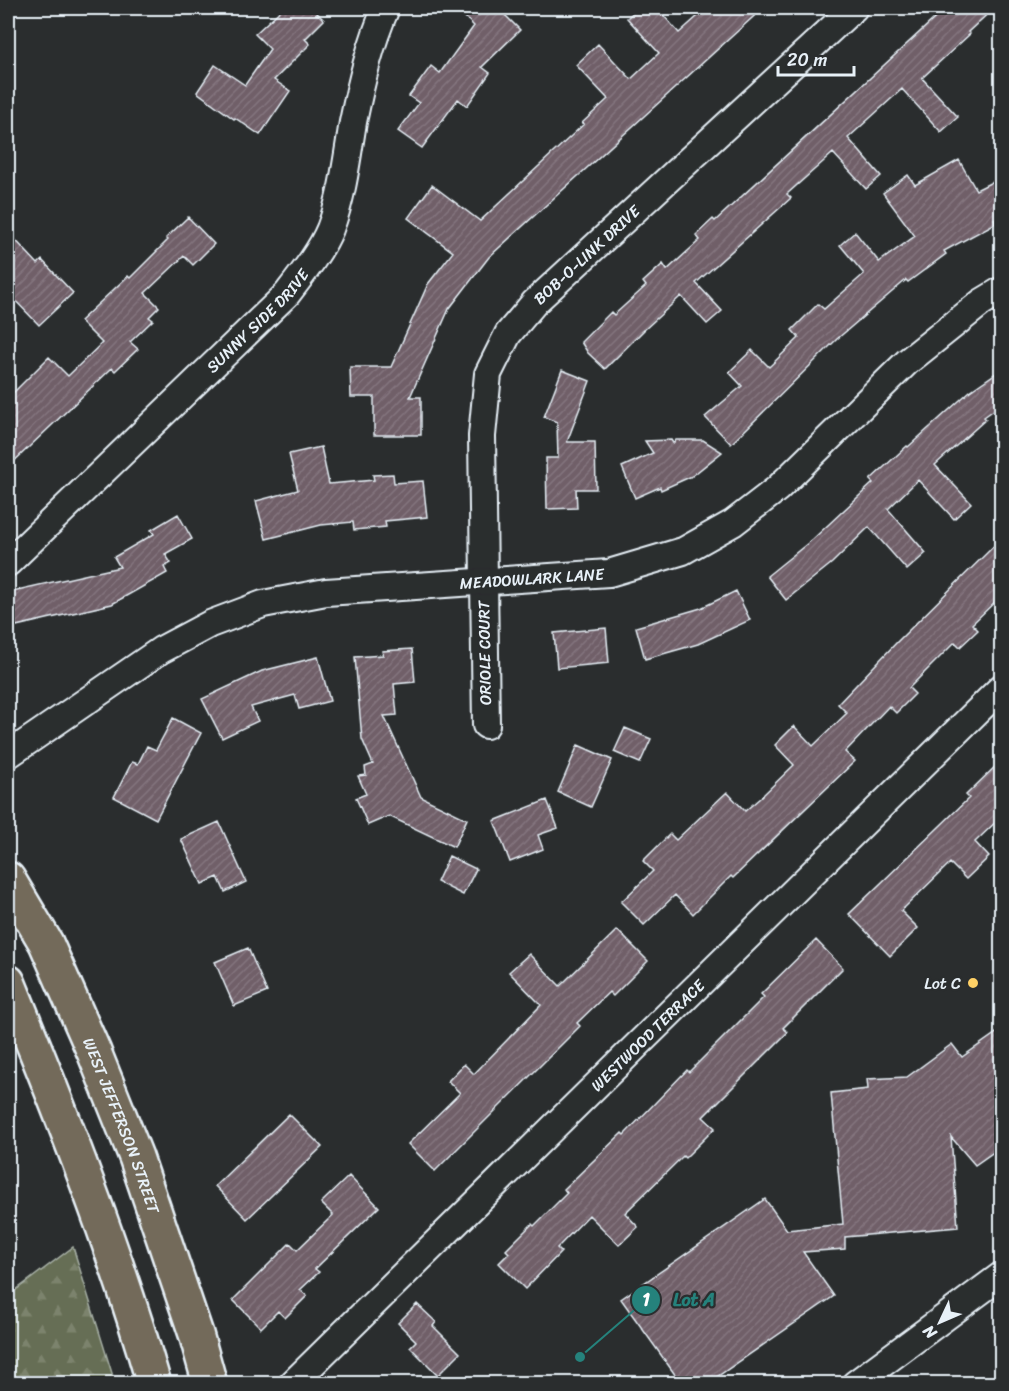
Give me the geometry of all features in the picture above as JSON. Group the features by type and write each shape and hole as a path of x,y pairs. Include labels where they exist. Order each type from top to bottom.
{"main road":[{"name":"WEST JEFFERSON STREET","path":"8,879 46,943 94,1052 136,1157 196,1334 210,1383"},
{"path":"8,982 69,1131 106,1233 154,1383"}],"street":[{"name":"SUNNY SIDE DRIVE","path":"8,563 279,301 304,273 329,231 345,175 362,80 375,32 386,8"},
{"name":"BOB-O-LINK DRIVE","path":"483,581 482,436 488,374 508,333 535,302 855,8"},
{"name":"MEADOWLARK LANE","path":"8,755 161,650 210,624 263,604 326,592 609,573 683,550 733,523 777,489 907,362 982,302 1002,290"},
{"name":"ORIOLE COURT","path":"483,581 486,725"},
{"name":"WESTWOOD TERRACE","path":"292,1383 1002,687"},
{"path":"855,1383 1002,1275"}],"green space":[{"path":"73,1247 115,1383 8,1383 8,1296"}],"building":[{"path":"283,8 312,8 324,20 305,39 310,44 274,80 290,91 260,135 197,92 215,65 245,85 270,49 255,34"},
{"path":"456,8 498,8 520,30 482,67 490,73 467,106 458,99 422,148 398,131 419,103 409,96 431,66 440,73 474,26"},
{"path":"638,8 657,8 679,33 707,8 763,8 489,257 449,309 410,397 421,397 421,435 374,435 374,397 351,397 350,367 391,367 428,284 453,252 408,218 432,185 480,221 608,99 576,65 598,44 631,79 659,53 627,18"},
{"path":"946,8 994,8 968,32 970,34 922,78 958,117 941,132 902,89 848,138 881,176 866,189 833,153 787,194 791,198 696,283 722,311 707,324 681,296 605,369 588,353 581,342 611,312 614,315 646,286 643,282 663,264 667,270 700,240 696,235 713,219 715,221"},
{"path":"959,160 976,190 1002,177 1002,214 994,219 996,223 944,251 946,254 908,282 906,280 837,339 731,444 705,417 742,386 729,372 752,350 769,367 799,338 792,330 818,304 824,309 864,274 840,245 855,232 879,262 915,236 883,193 908,175 915,185"},
{"path":"188,217 214,244 193,265 184,256 145,293 159,307 149,317 153,320 130,342 138,349 115,371 112,368 8,467 8,398 49,357 68,376 102,343 80,321 128,276 130,278"},
{"path":"8,232 38,264 42,260 73,293 39,325 8,293"},
{"path":"1002,369 1002,404 984,417 986,419 935,465 971,503 954,519 918,480 888,509 926,553 907,570 869,527 832,563 786,600 767,576 813,539 873,483 870,480 907,446 970,391"},
{"path":"562,370 590,381 567,442 595,442 596,489 576,489 577,508 547,509 546,458 558,458 557,422 544,417"},
{"path":"671,440 673,443 676,440 703,440 722,452 692,476 661,490 660,487 635,498 622,467 653,453 645,441"},
{"path":"321,447 329,484 374,480 373,475 393,474 394,483 423,481 427,517 385,521 386,527 354,530 353,522 321,525 266,539 256,501 298,490 289,454"},
{"path":"178,514 192,539 165,554 171,563 164,567 167,573 112,604 16,626 8,592 120,567 114,557 154,534 151,530"},
{"path":"1002,538 1002,595 972,624 978,630 960,647 955,642 909,688 915,694 896,713 889,706 845,752 855,761 693,914 675,895 644,925 621,902 653,871 643,861 670,834 676,840 727,792 745,811 760,798 794,765 775,745 794,726 813,746 847,713 838,704"},
{"path":"736,591 750,620 698,644 645,659 636,627 701,608"},
{"path":"606,628 609,663 557,668 554,633"},
{"path":"412,649 415,682 394,684 397,715 384,716 421,797 467,819 454,847 389,816 368,825 356,798 366,794 358,776 366,775 365,767 373,764 362,739 355,657 383,655 382,651"},
{"path":"318,657 330,701 299,709 295,695 251,707 258,721 222,738 202,699 262,671"},
{"path":"173,718 201,733 156,819 114,797 132,762 138,764 147,746 156,750"},
{"path":"625,728 651,739 640,763 614,752"},
{"path":"578,745 612,760 591,807 558,792"},
{"path":"1002,760 1002,816 975,842 989,857 966,879 950,863 901,911 918,928 890,956 849,914 969,798 966,795"},
{"path":"547,800 558,828 538,835 543,849 510,862 494,821"},
{"path":"219,822 246,882 225,892 218,877 202,884 181,839"},
{"path":"449,856 476,869 463,895 437,882"},
{"path":"617,930 648,961 613,996 609,992 577,1023 580,1026 435,1171 408,1144 460,1093 448,1081 464,1064 474,1074 541,1005 509,972 529,954 560,986"},
{"path":"816,940 843,968 783,1028 788,1032 703,1117 715,1128 625,1213 638,1227 619,1245 589,1215 557,1248 561,1252 525,1289 499,1263 509,1253 506,1250 567,1193 564,1189 622,1133 624,1135 687,1070 689,1072 764,997 761,994"},
{"path":"248,948 267,992 234,1006 215,962"},
{"path":"1002,1029 1002,1146 975,1165 951,1137 958,1227 845,1237 845,1249 803,1252 834,1296 708,1383 681,1383 621,1299 765,1199 787,1230 843,1224 831,1093 868,1089 867,1079 907,1077 952,1044 962,1057"},
{"path":"289,1114 322,1147 247,1219 215,1186"},
{"path":"349,1176 379,1207 315,1269 319,1272 300,1290 307,1296 285,1318 278,1311 261,1328 233,1300 290,1243 297,1250 333,1215 321,1203"},
{"path":"417,1304 436,1322 433,1326 460,1353 438,1375 410,1347 416,1341 398,1323"}],"place":[{"name":"Lot C","path":"973,983"},
{"name":"Lot A","path":"580,1357"}]}
